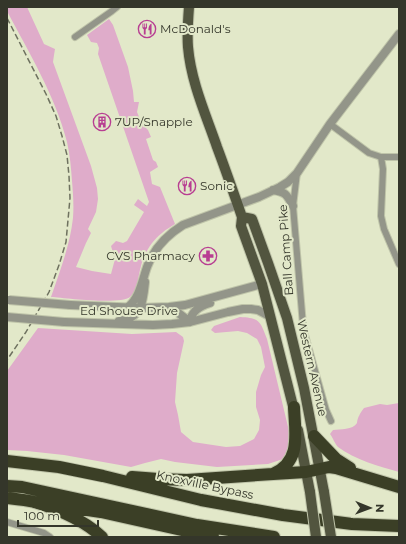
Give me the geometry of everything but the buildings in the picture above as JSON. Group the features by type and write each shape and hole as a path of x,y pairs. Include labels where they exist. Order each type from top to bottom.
{"highway":[{"path":"273,474 284,468 292,456 295,446 294,407"},
{"path":"314,436 336,459 348,467 369,477"},
{"name":"Knoxville Bypass","path":"7,461 59,467 201,500 261,511 352,524 399,526"},
{"path":"59,467 136,478 187,480 306,472 329,467 369,477 399,487"},
{"path":"7,486 22,487 197,525 274,537"},
{"path":"7,498 101,512 213,537"},
{"path":"34,502 62,513 84,524 102,537"}],"main road":[{"name":"Western Avenue","path":"189,7 188,48 193,73 204,111 242,217 241,226 262,284 271,317 294,407 310,492 316,537"},
{"name":"Western Avenue","path":"242,217 252,219 284,308 304,388 314,436 331,537"},
{"path":"262,284 268,284 284,308"}],"street":[{"path":"75,37 117,7"},
{"name":"Ball Camp Pike","path":"331,421 326,410 303,325 293,206 297,173 330,124 399,34"},
{"path":"330,124 369,153 380,157 399,157"},
{"path":"380,157 383,169 381,216 384,229 399,264"},
{"path":"127,308 135,299 154,253 173,231 183,225 259,197 288,182 297,173"},
{"path":"273,190 285,193 293,206"},
{"path":"85,323 96,320 118,321 131,318 136,314 142,303 146,272"},
{"name":"Ed Shouse Drive","path":"8,300 127,308 165,307 185,305 262,284"},
{"path":"165,307 177,312 190,322 190,318 199,307 228,297 240,290"},
{"name":"Ed Shouse Drive","path":"7,317 64,322 153,325 190,322 243,309 258,310 271,317"},
{"path":"7,522 44,533 50,537"}],"shaded area":[{"path":"7,7 27,7 44,44 55,49 53,62 91,166 97,188 98,199 96,212 88,229 91,233 76,267 111,274 115,259 111,246 116,241 123,243 127,241 144,212 134,205 138,199 147,206 149,202 98,54 99,48 97,43 91,42 87,35 109,19 113,25 128,67 134,102 139,102 137,112 142,124 148,130 151,137 146,139 153,160 156,162 158,167 150,172 152,184 160,187 175,224 158,236 144,256 135,291 130,297 115,301 104,301 51,297 72,228 73,195 69,152 62,125 49,91 7,11"},
{"path":"240,317 252,318 261,324 267,339 289,431 290,446 283,459 268,464 217,467 161,459 131,467 64,455 7,450 7,371 38,328 132,334 176,332 183,337 184,341 177,373 175,402 181,432 193,442 226,447 240,446 254,439 259,430 260,420 256,407 256,392 265,367 261,347 257,339 247,333 238,331 215,333 211,330 214,326"},
{"path":"399,403 399,472 352,456 338,447 330,434 333,430 353,427 357,423 358,418 364,408 380,404 387,405"}],"railway":[{"path":"7,18 56,116 67,155 70,198 66,242 49,292 26,332 7,360"}],"place":[{"name":"McDonald's","path":"147,29"},
{"name":"7UP/Snapple","path":"102,122"},
{"name":"Sonic","path":"187,186"},
{"name":"CVS Pharmacy","path":"208,256"}]}
